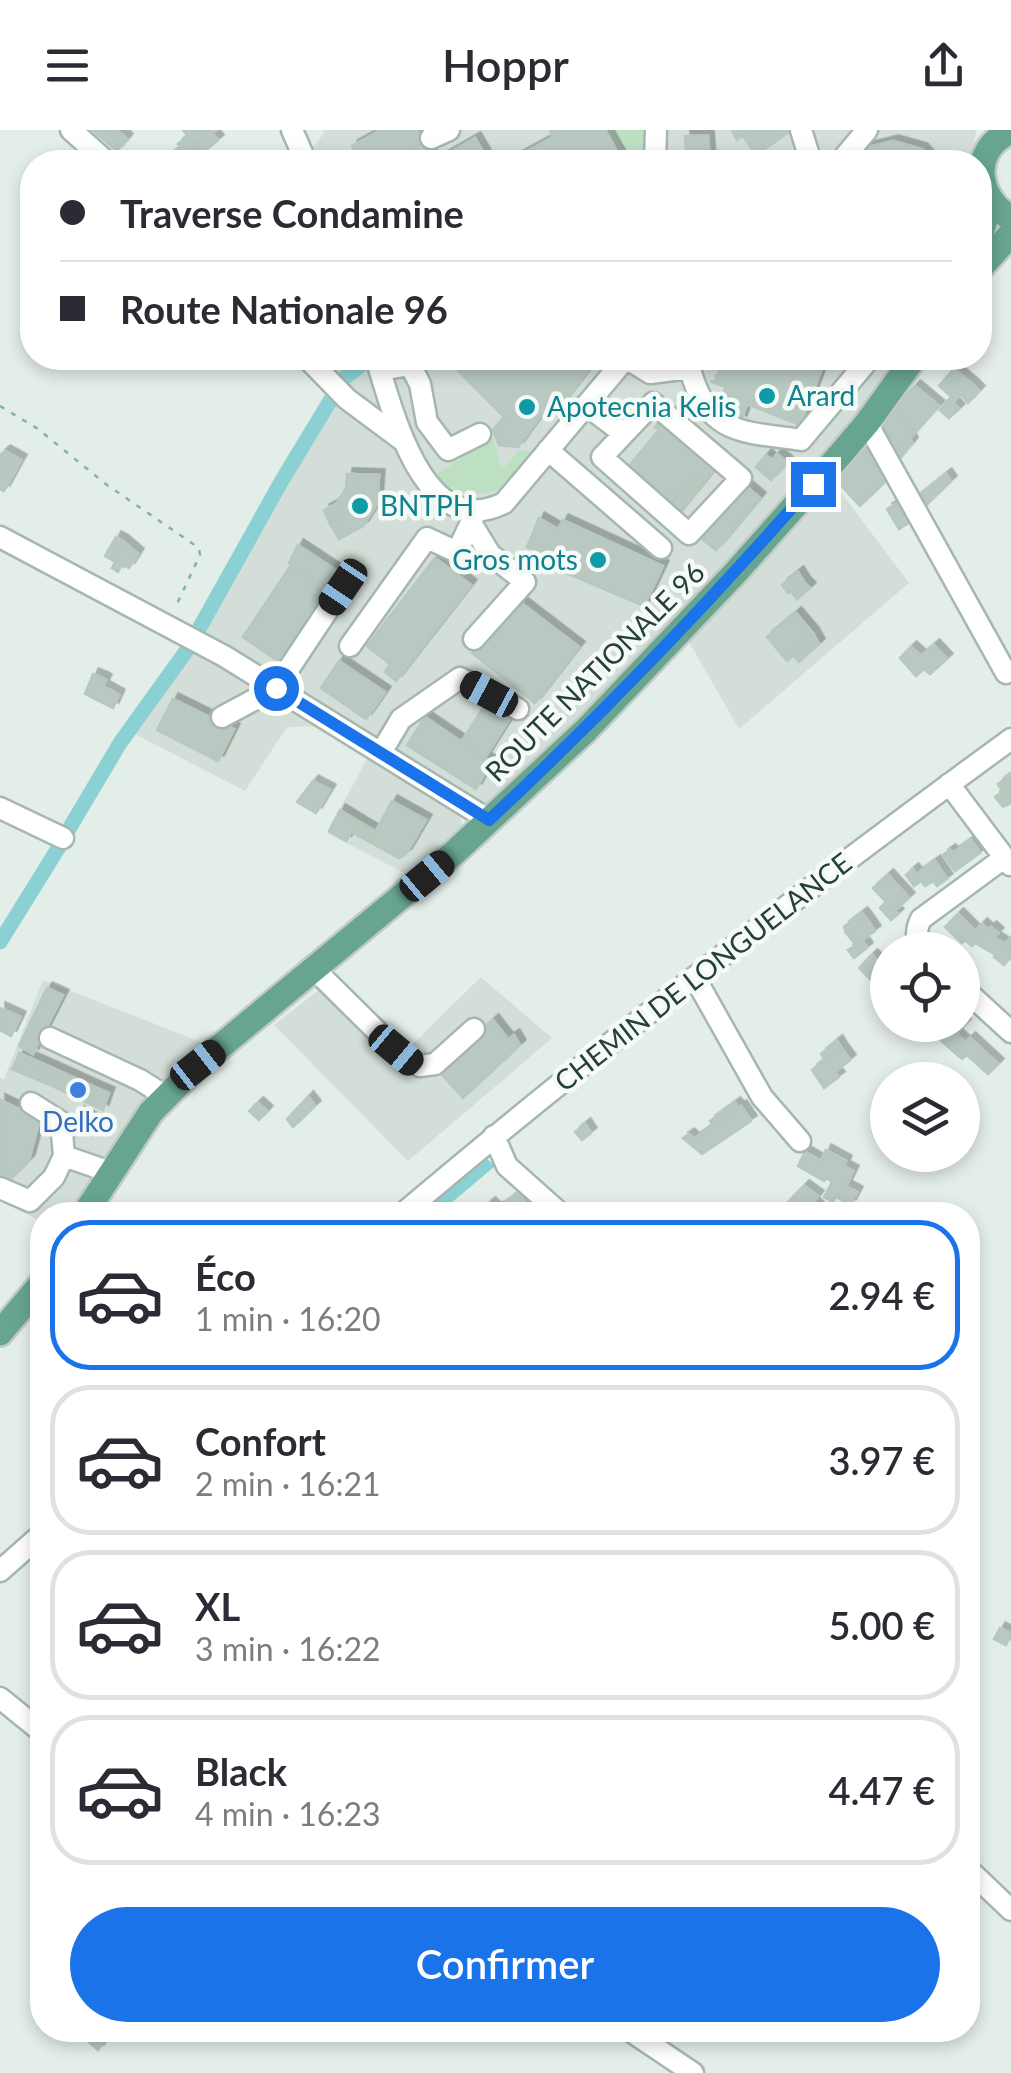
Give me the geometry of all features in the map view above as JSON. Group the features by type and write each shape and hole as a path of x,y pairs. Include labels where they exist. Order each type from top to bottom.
{"main road":[{"path":"992,255 1011,234"},
{"name":"ROUTE NATIONALE 96","path":"92,1202 151,1112 198,1065 489,820 586,730 868,422 905,370"},
{"path":"0,1333 30,1297"}],"street":[{"path":"71,130 94,150"},
{"path":"850,150 867,130"},
{"path":"319,370 347,399 408,444"},
{"path":"380,370 395,418 428,486 473,517 490,554 525,582 474,640"},
{"path":"413,370 420,384 427,422 448,450 480,434"},
{"path":"350,646 427,538 456,552 473,517 504,503 616,370"},
{"path":"693,370 703,404 725,427 801,440 860,370"},
{"path":"653,403 742,478 689,534 602,457 623,434 653,403"},
{"path":"586,405 623,434"},
{"path":"868,422 1006,672"},
{"path":"548,450 661,548"},
{"path":"0,537 276,688 489,820"},
{"path":"222,717 276,688 343,587"},
{"path":"382,751 401,719 460,678 518,710"},
{"name":"CHEMIN DE LONGUELANCE","path":"416,1202 694,978 1011,739"},
{"path":"917,932 921,919 1008,862 949,784"},
{"path":"0,808 63,838"},
{"path":"315,970 412,1064 436,1064 474,1028"},
{"path":"694,978 762,1097 800,1141"},
{"path":"980,1004 1011,1032"},
{"path":"50,1038 140,1080 167,1097"},
{"path":"0,1188 30,1201 54,1178 64,1156 61,1122 32,1103"},
{"path":"494,1136 507,1166 547,1202"},
{"path":"64,1156 110,1172"},
{"path":"0,1571 30,1545"},
{"path":"0,1698 30,1722"},
{"path":"980,1881 1011,1910"},
{"path":"647,2042 693,2073"}],"path":[{"path":"0,406 200,548 174,610 174,630"}],"shaded area":[{"path":"323,130 976,130 974,150 311,150"},
{"path":"323,370 892,370 828,455 676,620 492,802 457,805 463,828 410,876 327,833 367,759 358,753 356,745 326,726 287,727 245,791 135,734 196,646 274,501 338,398"},
{"path":"831,479 909,583 739,729 689,642"},
{"path":"481,977 552,1038 408,1161 274,1025 320,989 400,1068 412,1045"},
{"path":"43,980 206,1044 148,1099 74,1202 30,1202 30,1216 0,1201 0,1078 4,1079"}],"green space":[{"path":"613,130 645,130 643,150 624,150"},
{"path":"493,439 502,470 519,450 534,453 494,491 473,494 441,483 438,473"}],"water":[{"path":"484,1156 495,1166 452,1202 432,1202"}],"building":[{"path":"92,130 117,130 127,139 116,150"},
{"path":"183,130 216,130 212,133 218,140 200,150"},
{"path":"381,130 417,130 423,142 409,150 354,150 352,146"},
{"path":"550,130 605,130 616,150 529,150 553,137"},
{"path":"732,130 792,130 763,150 753,150 743,136 737,140"},
{"path":"187,136 199,150 177,150 181,147 178,144"},
{"path":"685,136 708,136 709,150 686,150"},
{"path":"475,138 482,150 454,150"},
{"path":"893,141 923,150 866,150"},
{"path":"423,142 428,150 409,150"},
{"name":"Apotecnia Kelis","path":"458,370 589,370 549,420 542,414 518,447 499,445 493,430 504,417"},
{"name":"Arard","path":"720,370 821,370 800,425 747,404 741,421 717,409 726,387 710,381 715,382"},
{"path":"953,370 971,383 955,400 939,386"},
{"path":"971,383 979,391 968,403 961,395"},
{"path":"915,386 939,406 916,431 893,410"},
{"path":"949,399 959,409 949,418 940,410"},
{"path":"893,410 916,431 910,438 912,443 895,463 890,454 900,443 881,425"},
{"path":"663,418 719,464 704,482 696,474 667,508 624,472 659,430 655,427"},
{"path":"881,425 900,443 890,454 876,428"},
{"path":"869,441 883,465 878,467 888,479 860,506 834,478"},
{"path":"5,451 21,460 4,491 0,489 0,455"},
{"path":"777,454 787,462 771,480 756,467 766,455 772,460"},
{"path":"347,474 354,474 353,492 344,508 334,513 338,520 330,524 324,510 337,503 346,488"},
{"name":"BNTPH","path":"354,474 379,475 377,504 363,526 339,539 330,524 338,520 334,513 344,508 353,492"},
{"path":"696,474 704,482 676,516 667,508"},
{"path":"946,474 951,481 921,510 915,499"},
{"path":"746,486 760,498 716,550 702,539"},
{"path":"903,500 913,520 899,529 887,509"},
{"name":"Gros mots","path":"539,518 558,529 563,520 663,566 644,606 545,564 549,556 527,547"},
{"path":"116,537 123,541 112,560 105,556"},
{"path":"123,541 138,554 129,568 122,564 118,572 112,568 112,560"},
{"path":"298,545 339,572 328,588 289,563"},
{"path":"435,558 471,585 396,681 385,672 390,664 367,646"},
{"path":"291,565 332,592 319,612 313,610 279,662 243,637"},
{"path":"798,572 803,580 788,593 782,585"},
{"path":"804,582 810,588 797,599 791,592"},
{"path":"515,598 579,647 535,703 472,653"},
{"path":"796,613 813,633 791,651 794,655 787,661 767,637"},
{"path":"813,633 819,644 799,662 791,651"},
{"path":"934,645 947,659 930,674 924,669 916,676 900,658 911,647 921,656"},
{"path":"339,661 385,692 366,719 321,688"},
{"path":"93,674 103,678 91,697 85,694"},
{"path":"103,678 103,686 119,695 113,708 91,697"},
{"path":"173,699 234,729 218,761 157,730"},
{"path":"488,700 512,715 485,758 462,741"},
{"path":"425,717 491,762 476,789 407,745"},
{"path":"1011,774 1011,785 1002,791 998,784"},
{"path":"313,781 330,790 316,813 297,802"},
{"path":"1011,785 1011,803 1003,807 995,797"},
{"path":"392,801 426,820 406,854 399,858 370,842"},
{"path":"340,810 358,821 346,841 329,831"},
{"path":"358,821 375,831 370,842 351,832"},
{"path":"971,840 980,853 955,871 943,855"},
{"path":"935,861 947,879 937,886 933,881 925,886 921,881 914,886 906,875 913,869 917,874"},
{"path":"888,875 909,898 894,911 898,914 891,920 880,908 886,902 873,888"},
{"path":"862,913 866,918 846,933 844,927"},
{"path":"958,914 975,931 982,924 988,930 980,938 980,932 950,932 945,927"},
{"path":"866,918 875,931 862,940 867,948 854,958 848,950 856,945 846,933"},
{"path":"991,927 998,933 994,937 1005,944 1011,937 1011,956 1004,965 980,946 980,938"},
{"path":"870,957 870,979 859,968"},
{"path":"47,988 63,995 33,1054 19,1046"},
{"path":"0,1008 20,1017 11,1036 0,1030"},
{"path":"493,1020 508,1039 514,1035 520,1045 463,1098 438,1070"},
{"path":"837,1041 840,1046 824,1058 821,1054"},
{"path":"943,1042 965,1042 955,1053"},
{"path":"966,1042 974,1042 998,1064 988,1074 980,1062 967,1055 962,1059 955,1053"},
{"path":"840,1046 850,1060 835,1072 839,1077 824,1088 812,1070"},
{"path":"19,1053 55,1069 48,1084 43,1082 49,1071 18,1057"},
{"path":"18,1057 49,1071 43,1082 12,1069"},
{"path":"55,1069 97,1088 90,1104 48,1084"},
{"path":"97,1088 109,1093 103,1110 90,1104"},
{"path":"308,1097 315,1106 293,1127 287,1119"},
{"path":"0,1100 40,1119 29,1160 11,1179 0,1174"},
{"path":"258,1103 267,1111 259,1120 249,1111"},
{"path":"735,1103 739,1108 714,1127 710,1121"},
{"path":"741,1106 751,1121 702,1154 683,1138 689,1134 694,1139"},
{"path":"79,1112 96,1121 94,1128 74,1120"},
{"path":"585,1124 591,1133 582,1140 575,1132"},
{"path":"826,1150 846,1161 844,1166 853,1171 846,1186 857,1192 852,1202 836,1197 833,1202 824,1197 832,1182 798,1166 805,1152 821,1161"},
{"path":"804,1186 818,1196 814,1202 788,1202"},
{"path":"518,1193 525,1202 506,1202"},
{"path":"1000,1628 1011,1634 1006,1645 994,1639"}],"waterway":[{"path":"342,380 355,370"},
{"path":"195,636 333,396"},
{"path":"66,834 120,743 192,643"},
{"path":"0,942 62,842"}],"place":[{"name":"Arard","path":"767,396"},
{"name":"Apotecnia Kelis","path":"527,407"},
{"name":"BNTPH","path":"360,506"},
{"name":"Gros mots","path":"598,560"},
{"name":"Delko","path":"78,1090"}],"route":[{"path":"276,688 489,820 586,730 736,572 813,484"}]}
